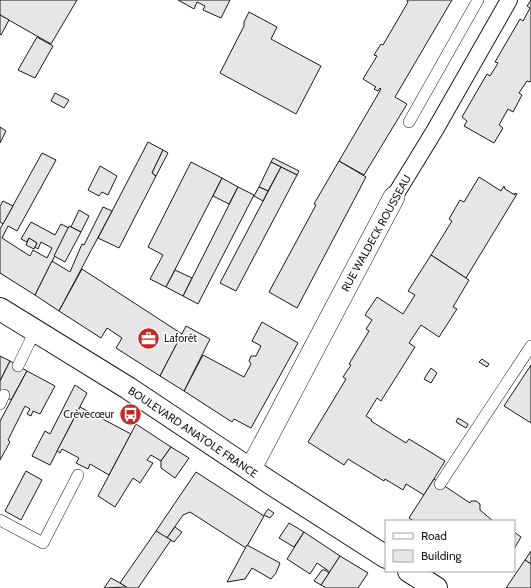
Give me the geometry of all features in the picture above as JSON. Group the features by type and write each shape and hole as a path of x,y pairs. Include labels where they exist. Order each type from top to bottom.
{"main road":[{"name":"BOULEVARD ANATOLE FRANCE","path":"0,309 128,388 250,470 385,556"},
{"path":"411,572 436,588"}],"street":[{"name":"RUE WALDECK ROUSSEAU","path":"250,470 394,197 435,130 509,0"}],"lane":[{"path":"409,122 478,0"},
{"path":"18,366 35,331"},
{"path":"440,484 531,346"},
{"path":"0,520 43,543 78,475"}],"building":[{"path":"0,0 77,0 51,44 0,15"},
{"path":"178,0 230,0 221,18 203,10 205,6 197,2 194,9"},
{"path":"407,0 452,0 395,97 407,104 364,175 339,161 381,89 380,88 378,91 374,89 376,87 363,79 377,56 374,55 381,44 383,45 408,2"},
{"path":"531,0 531,80 530,82 527,81 519,93 522,95 513,112 508,109 499,125 503,128 494,143 464,126 467,121 462,117 487,74 490,76 498,63 495,62 520,19 523,21 530,8 527,6"},
{"path":"249,12 277,27 271,39 321,66 296,114 220,73 244,26 244,22"},
{"path":"0,15 9,20 1,35 0,34"},
{"path":"37,37 53,46 35,78 18,70"},
{"path":"55,93 69,100 64,108 51,101"},
{"path":"0,127 6,131 0,143"},
{"path":"148,142 163,150 152,173 156,176 119,248 98,238"},
{"path":"163,150 168,153 156,176 152,173"},
{"path":"42,153 56,160 17,231 8,226 2,238 30,256 33,250 47,258 52,248 41,242 38,249 35,247 37,243 29,238 27,242 21,239 31,222 55,235 61,224 69,228 35,295 0,273 0,229"},
{"path":"273,158 299,171 297,175 271,162"},
{"path":"339,161 366,177 297,308 269,292 316,205 314,204"},
{"path":"191,162 222,178 166,287 150,279 163,255 148,247"},
{"path":"271,162 281,167 268,191 259,187"},
{"path":"100,166 117,176 108,195 102,192 99,196 88,190"},
{"path":"281,167 297,175 236,291 220,283"},
{"path":"479,177 501,191 504,186 505,189 515,195 515,193 517,194 466,278 431,255 452,221 449,219 460,200 464,202"},
{"path":"222,178 238,187 229,204 213,196"},
{"path":"238,187 254,195 198,304 183,296"},
{"path":"259,187 268,191 263,201 254,196"},
{"path":"3,201 13,206 3,224 0,222 0,206"},
{"path":"103,207 112,211 59,311 35,295 52,261 70,272 82,244 84,245"},
{"path":"79,210 89,216 81,232 71,227"},
{"path":"69,226 81,232 65,262 54,256"},
{"path":"29,238 37,243 34,249 26,245"},
{"path":"431,255 469,280 453,307 457,309 439,337 421,325 409,343 415,347 381,401 377,398 366,416 372,420 371,421 406,443 409,439 445,461 424,495 406,484 403,490 385,479 384,481 348,459 344,465 308,442 346,379 343,377 351,365 349,364 369,331 366,329 372,320 365,315 377,297 403,314 415,295 408,291"},
{"path":"82,269 182,334 160,376 116,348 122,338 107,328 101,338 59,311"},
{"path":"175,270 192,278 183,296 166,287"},
{"path":"262,322 298,343 251,428 234,419 232,422 184,391 203,355 244,377 251,364 249,361 251,356 256,356 261,346 252,341"},
{"path":"186,326 210,339 184,391 160,376"},
{"path":"0,356 10,361 0,381"},
{"path":"482,359 489,364 487,367 479,362"},
{"path":"10,361 27,371 11,400 0,393 0,381"},
{"path":"531,365 531,423 504,406"},
{"path":"431,368 437,373 431,383 424,379"},
{"path":"27,371 55,386 40,414 33,411 31,416 27,414 30,409 25,406 8,440 10,442 0,460 0,421"},
{"path":"75,385 87,393 50,465 32,456 45,431 50,434"},
{"path":"80,407 131,434 109,475 90,464 88,469 76,463 79,458 62,449 60,453 57,451"},
{"path":"458,418 468,424 466,428 456,422"},
{"path":"136,424 171,447 161,461 151,455 147,460 153,463 140,483 133,478 115,507 98,496"},
{"path":"171,447 189,458 175,478 161,468 161,461"},
{"path":"26,471 42,480 21,520 5,511"},
{"path":"196,472 264,516 246,548 190,512 183,515 167,538 156,531"},
{"path":"434,479 470,503 471,501 476,501 480,504 480,510 492,520 412,520 409,518"},
{"path":"268,509 274,513 270,518 264,515"},
{"path":"289,523 304,532 294,547 279,538"},
{"path":"175,527 182,532 174,542 167,538"},
{"path":"156,531 171,540 138,588 128,588 120,583"},
{"path":"304,532 340,556 330,572 317,563 310,574 287,559"},
{"path":"515,533 521,537 515,547"},
{"path":"247,545 280,563 276,573 271,579 252,568 245,579 227,582"},
{"path":"531,551 531,564 525,560"},
{"path":"340,556 368,573 358,588 326,588 321,585"},
{"path":"525,560 531,564 531,588 506,588"},
{"path":"322,570 329,573 321,585 314,581"},
{"path":"111,578 120,583 126,587 104,588"}],"place":[{"name":"Laforêt","path":"149,338"},
{"name":"Crèvecœur","path":"130,414"}]}
